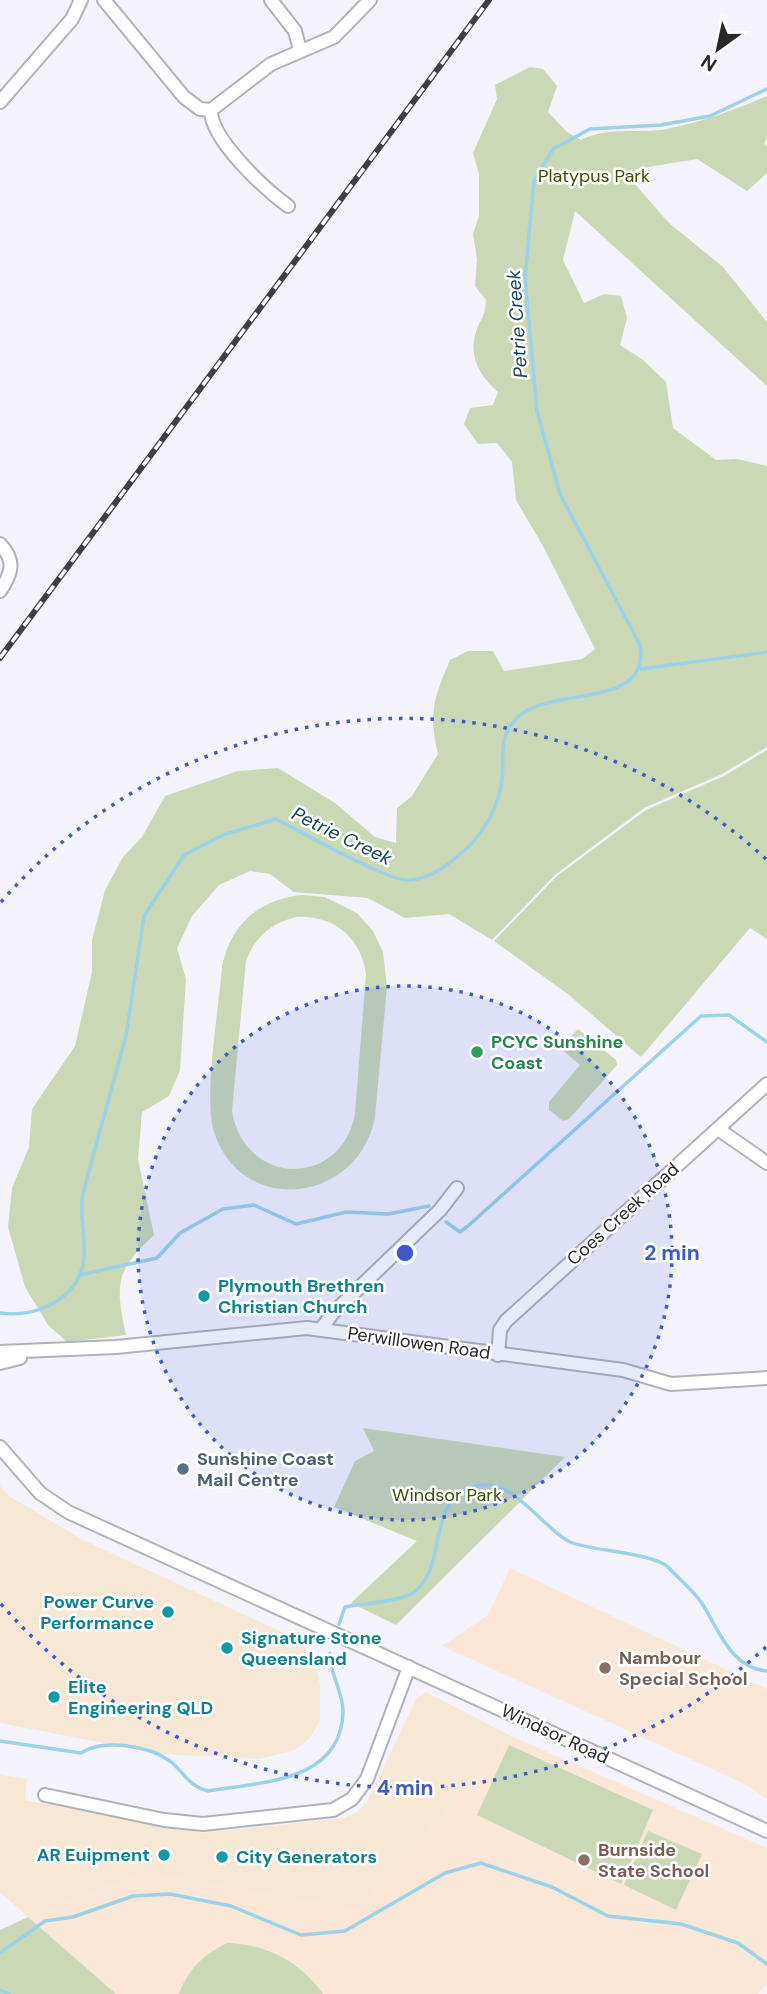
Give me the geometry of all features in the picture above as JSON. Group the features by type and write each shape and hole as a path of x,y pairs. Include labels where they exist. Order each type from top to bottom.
{"street":[{"path":"0,102 72,19 81,0"},
{"path":"104,0 184,97 200,109 211,110 271,64 334,37 370,0"},
{"path":"271,0 295,31 300,50"},
{"path":"211,110 216,130 261,185 288,206"},
{"path":"0,544 9,554 12,569 0,592"},
{"name":"Coes Creek Road","path":"498,1355 500,1330 506,1321 767,1084"},
{"path":"718,1129 767,1163"},
{"path":"321,1329 333,1313 440,1210 457,1188"},
{"name":"Perwillowen Road","path":"0,1352 69,1350 284,1328 321,1329 623,1370 671,1384 767,1378"},
{"name":"Perwillowen Road","path":"0,1363 69,1350"},
{"name":"Windsor Road","path":"0,1447 40,1493 68,1512 767,1831"},
{"path":"45,1795 164,1820 203,1824 333,1810 352,1799 367,1779 410,1667"}],"shaded area":[{"path":"0,1486 9,1496 83,1540 299,1640 316,1660 320,1685 320,1721 310,1738 295,1750 259,1759 160,1754 0,1723"},
{"name":"Nambour Special School","path":"510,1568 767,1689 767,1799 747,1785 442,1646 488,1615"},
{"path":"426,1692 511,1736 358,1910 145,1873 28,1917 0,1892 0,1775 27,1779 25,1800 204,1833 344,1818 357,1812 368,1800 416,1699"},
{"name":"Burnside State School","path":"511,1736 767,1848 767,1984 758,1994 116,1994 28,1917 145,1873 358,1910"}],"green space":[{"name":"Platypus Park","path":"530,67 543,69 557,86 548,112 567,132 581,140 601,133 680,126 767,96 767,139 764,143 767,147 767,173 747,191 697,159 636,169 633,182 669,223 723,267 767,322 767,386 575,211 563,260 584,303 604,294 621,296 627,318 620,345 643,360 666,382 673,428 716,460 737,459 767,466 767,747 722,774 644,808 555,875 492,940 449,914 405,918 368,898 294,892 270,874 250,871 219,885 192,916 177,948 186,979 180,1070 169,1096 142,1112 138,1159 154,1235 132,1259 121,1279 120,1303 126,1335 67,1342 48,1325 25,1287 8,1227 12,1188 29,1147 32,1109 75,1046 92,972 92,940 105,890 123,857 142,837 165,796 238,771 278,768 335,803 375,837 396,843 397,808 412,796 438,754 433,727 434,706 450,660 468,651 493,651 504,671 582,659 595,649 543,546 516,500 512,462 497,443 478,444 464,424 470,408 493,405 498,392 481,373 474,350 476,332 484,314 486,300 475,286 477,259 473,234 479,216 479,174 473,153 497,99 495,85"},
{"path":"767,750 767,939 750,928 641,1057 569,995 494,941 557,876 646,810 724,776"},
{"path":"302,895 325,897 357,913 373,931 383,952 387,987 375,1117 365,1146 347,1168 324,1182 299,1189 273,1188 249,1178 228,1160 214,1132 210,1097 215,1028 226,952 239,927 249,917 272,902","holes":["296,917 309,917 333,924 343,931 358,949 366,974 355,1114 346,1138 332,1156 313,1166 293,1169 272,1165 254,1154 240,1136 232,1111 246,961 259,938 272,927"]},
{"path":"578,1029 616,1060 617,1065 569,1119 563,1121 549,1110 549,1102 580,1065 562,1050 562,1045"},
{"name":"Windsor Park","path":"363,1428 565,1457 396,1625 351,1603 417,1541 334,1507 355,1461 374,1451"},
{"path":"509,1745 653,1810 621,1884 477,1815"},
{"path":"648,1831 702,1854 676,1910 624,1885"},
{"path":"28,1917 116,1994 0,1994 0,1930"},
{"path":"227,1943 255,1947 281,1956 304,1972 323,1994 179,1994 197,1964"}],"waterway":[{"name":"Petrie Creek","path":"0,1313 13,1314 41,1309 64,1295 74,1285 80,1273 84,1259 83,1193 126,1036 144,916 184,855 223,835 276,819 344,855 399,879 410,880 426,876 447,865 465,850 490,818 502,780 503,744 514,721 539,705 600,693 631,679 639,665 640,645 560,494 537,411 525,278 534,181 553,149 590,129 661,125 710,116 767,89"},
{"path":"641,669 767,652"},
{"path":"446,1222 460,1232 468,1226 701,1016 729,1015 767,1042"},
{"path":"79,1275 157,1258 180,1233 223,1209 254,1205 296,1224 346,1212 388,1214 429,1206"},
{"path":"339,1624 345,1607 391,1600 413,1593 424,1581 431,1566 449,1505 460,1493 477,1486 490,1485 515,1496 570,1542 649,1558 668,1567 697,1597 735,1655 744,1663 767,1671"},
{"path":"0,1741 81,1753 101,1746 138,1748 170,1761 191,1782 208,1791 273,1781 314,1766 329,1753 339,1735 343,1711 330,1653"},
{"path":"0,1953 45,1921 73,1917 133,1896 170,1894 231,1906 301,1935 345,1931 445,1873 481,1863 552,1887 608,1916 681,1924 738,1943 767,1964"},
{"path":"0,1990 9,1994"}],"railway":[{"path":"0,658 489,0"}],"place":[{"name":"PCYC Sunshine Coast","path":"477,1052"},
{"name":"Plymouth Brethren Christian Church","path":"204,1296"},
{"name":"Sunshine Coast Mail Centre","path":"183,1469"},
{"name":"Power Curve Performance","path":"168,1612"},
{"name":"Signature Stone Queensland","path":"227,1648"},
{"name":"Nambour Special School","path":"605,1668"},
{"name":"Elite Engineering QLD","path":"54,1697"},
{"name":"AR Euipment","path":"164,1855"},
{"name":"City Generators","path":"222,1857"},
{"name":"Burnside State School","path":"584,1860"}]}
